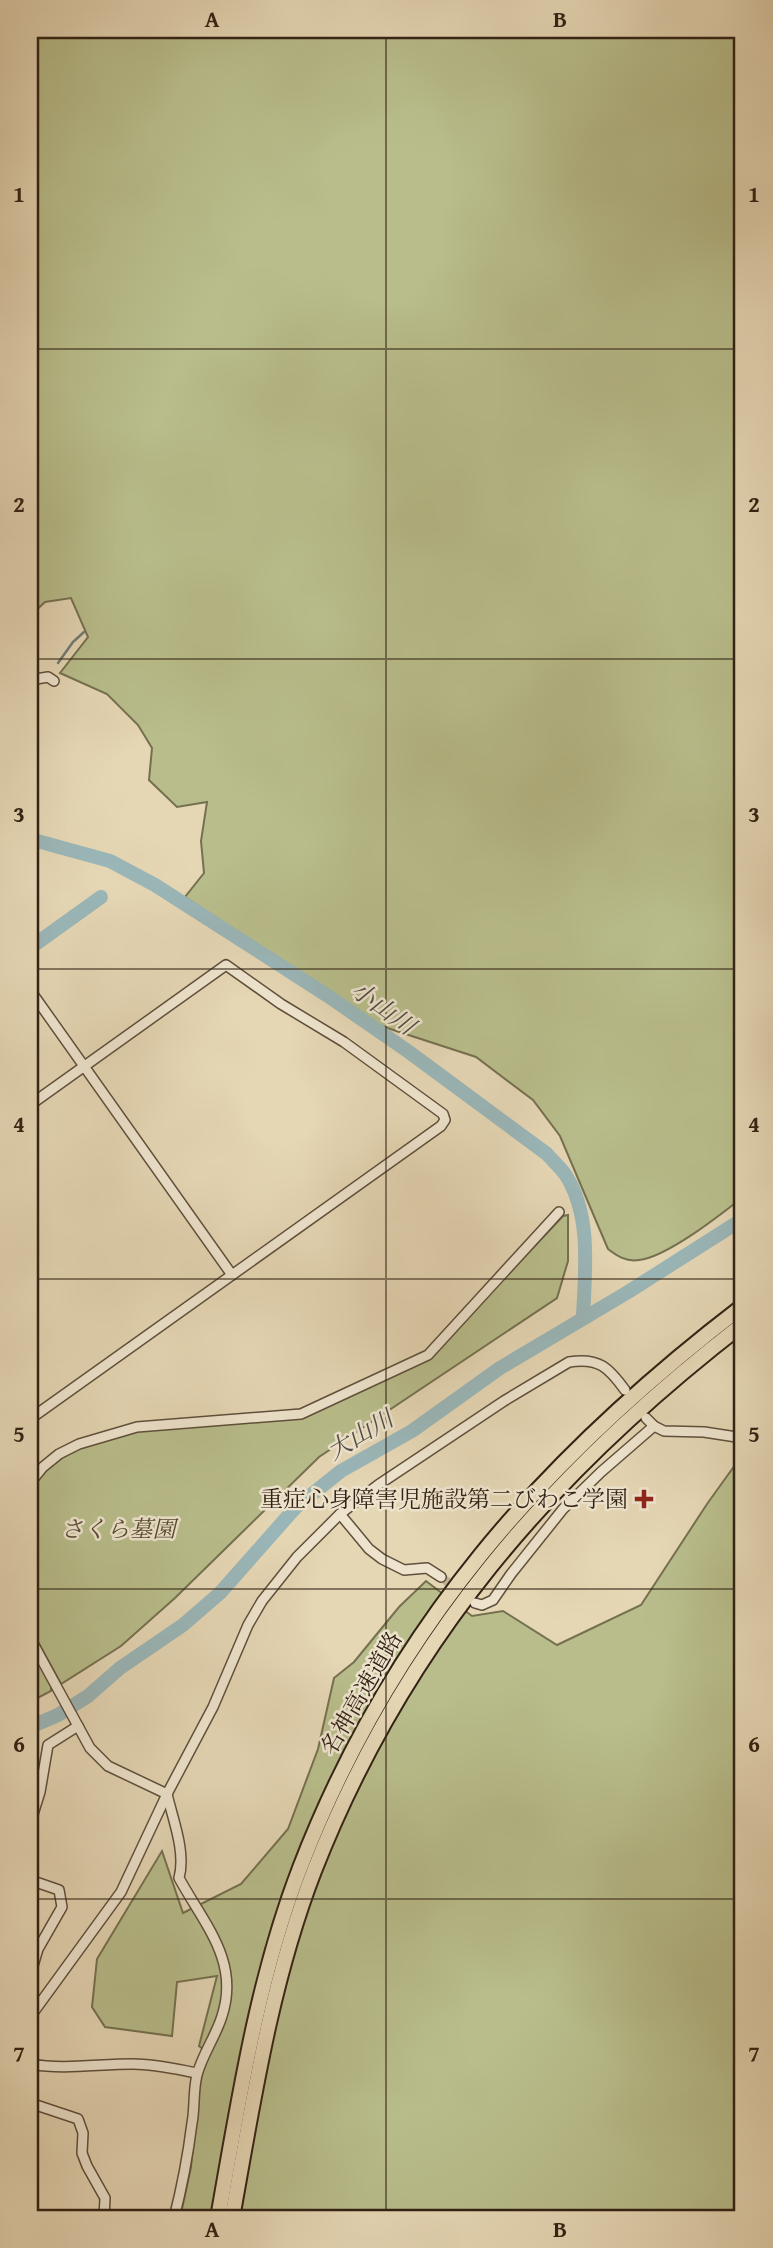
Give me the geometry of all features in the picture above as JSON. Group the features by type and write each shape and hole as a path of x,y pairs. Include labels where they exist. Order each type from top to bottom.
{"highway":[{"name":"名神高速道路","path":"218,2218 244,2070 281,1926 300,1868 326,1808 382,1695 450,1592 535,1490 620,1408 743,1306"},
{"name":"名神高速道路","path":"232,2218 276,1991 294,1929 313,1872 337,1816 376,1739 424,1656 462,1601 545,1501 630,1418 743,1324"}],"street":[{"path":"30,680 48,677 54,681"},
{"path":"30,1105 226,965 281,1004 344,1042 443,1114 444,1120 441,1126 30,1419"},
{"path":"30,990 232,1275"},
{"path":"30,1483 43,1467 59,1454 79,1444 137,1427 301,1414 428,1355 559,1212"},
{"path":"30,2017 121,1892 167,1794 201,1731 236,1650 262,1601 297,1557 340,1514 413,1461 569,1362 581,1360 603,1365 625,1390"},
{"path":"646,1418 664,1431 704,1432 743,1438"},
{"path":"475,1603 482,1605 493,1600 563,1509 654,1426"},
{"path":"340,1514 369,1549 382,1559 404,1570 427,1568 441,1577"},
{"path":"30,1638 90,1748 108,1766 167,1794"},
{"path":"30,1824 40,1792 48,1745 77,1725"},
{"path":"30,1798 40,1792"},
{"path":"167,1794 181,1851 183,1866 179,1878 211,1931 228,1978 228,1997 222,2018 197,2073 187,2160 174,2218"},
{"path":"30,1880 59,1890 62,1906 37,1949 30,1976"},
{"path":"30,2064 57,2067 144,2065 197,2073"},
{"path":"30,2103 78,2119 83,2133 85,2160 105,2198 104,2218"}],"green space":[{"path":"30,30 743,30 743,1197 693,1234 664,1251 651,1257 630,1260 608,1249 560,1136 533,1100 476,1057 378,1025 185,897 204,873 201,841 207,802 177,807 149,780 152,748 138,725 107,694 60,673 88,637 71,598 45,602 30,616"},
{"name":"さくら墓園","path":"568,1215 568,1261 557,1298 319,1457 175,1598 121,1646 61,1684 30,1627 30,1492 44,1472 78,1449 137,1431 304,1417 430,1357 563,1216"},
{"path":"743,1457 743,2218 180,2218 191,2167 200,2076 210,2054 199,2046 217,1976 177,1982 172,2036 105,2027 92,2007 97,1959 162,1851 183,1913 241,1884 288,1829 318,1749 334,1678 354,1662 399,1607 426,1581 472,1616 503,1611 557,1645 641,1605 707,1504"},
{"path":"30,1647 51,1686 51,1691 30,1702"}],"waterway":[{"path":"58,663 84,632"},
{"path":"30,697 36,689"},
{"name":"小山川","path":"30,839 110,861 155,885 328,996 547,1154 565,1174 574,1190 583,1225 583,1317"},
{"path":"30,948 101,897"},
{"name":"大山川","path":"30,1727 58,1715 88,1696 120,1668 183,1625 220,1593 296,1507 341,1471 412,1431 500,1368 628,1292 743,1219"}],"tunnel":[{"path":"441,1577 460,1591"}],"place":[{"name":"重症心身障害児施設第二びわこ学園","path":"644,1499"}]}
